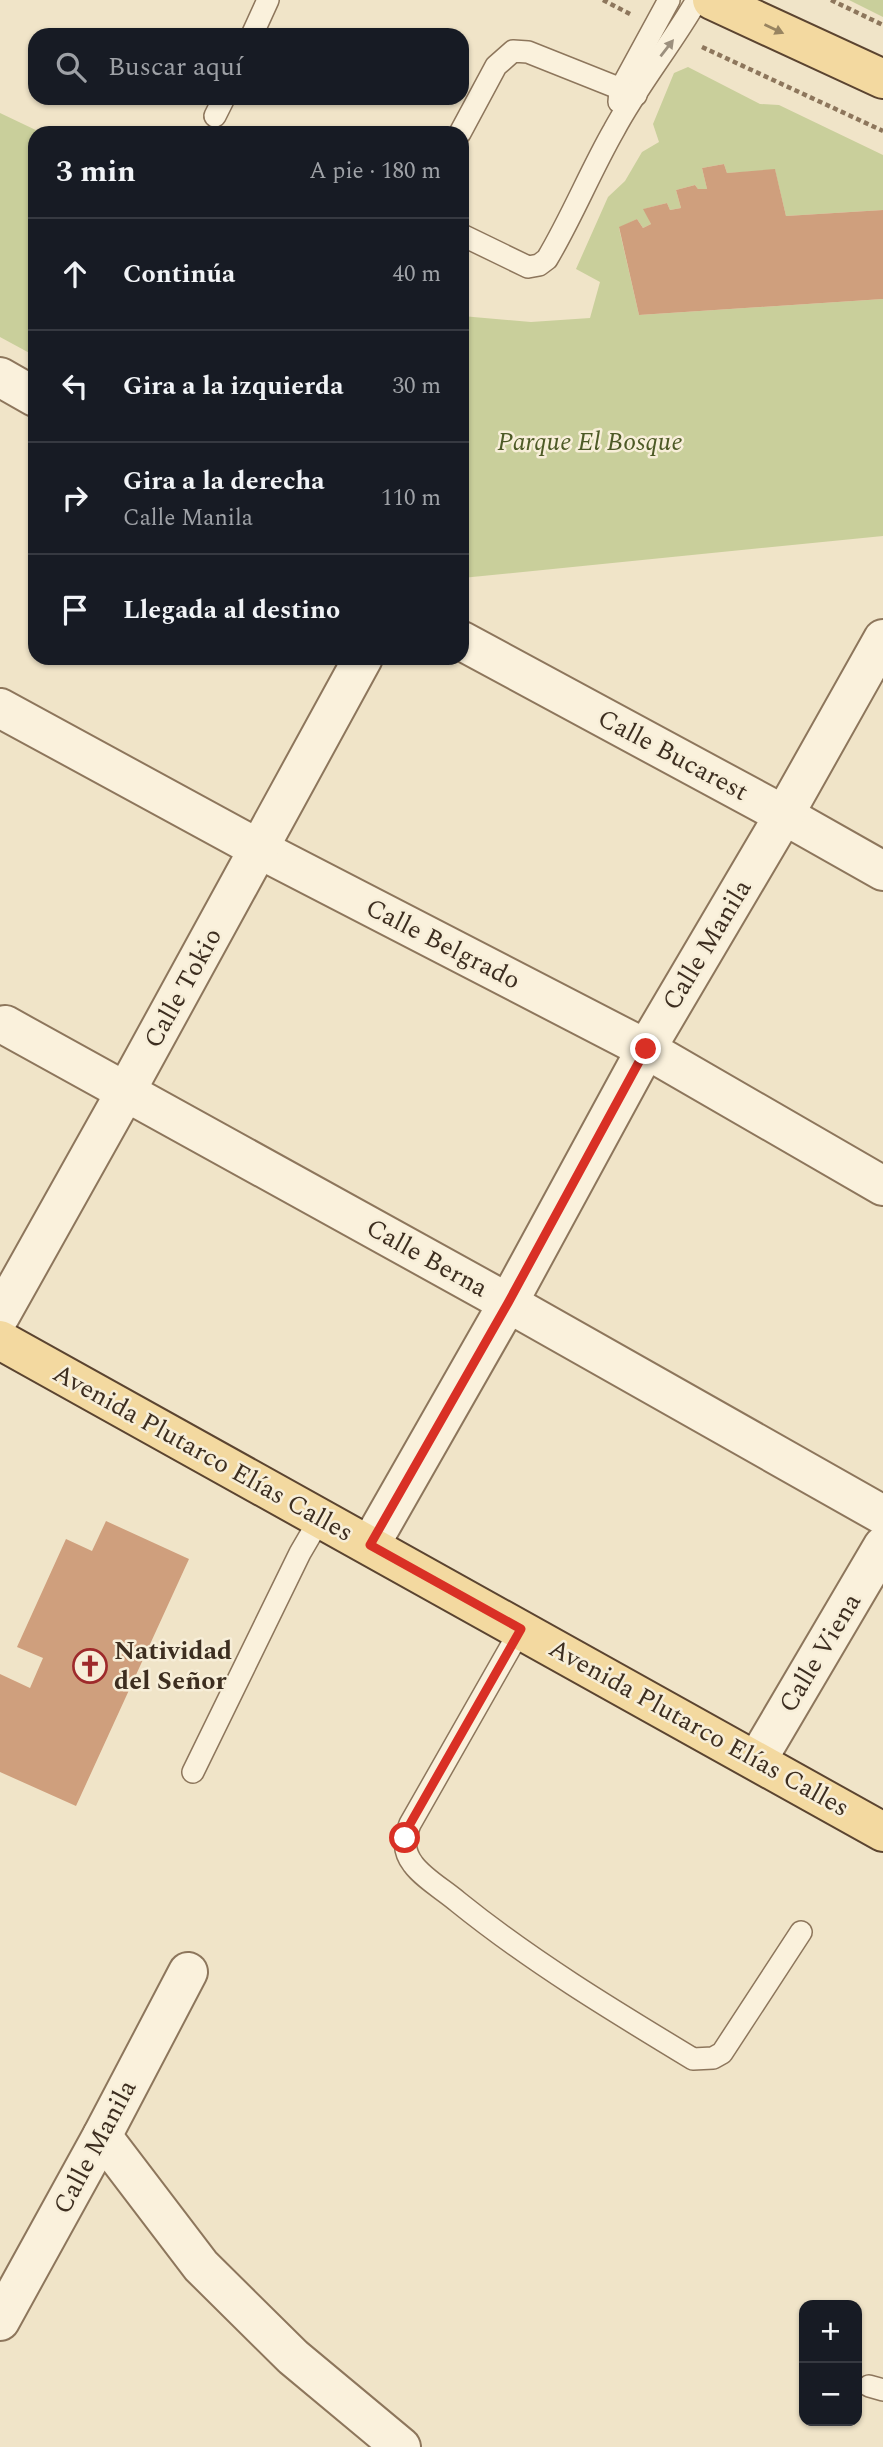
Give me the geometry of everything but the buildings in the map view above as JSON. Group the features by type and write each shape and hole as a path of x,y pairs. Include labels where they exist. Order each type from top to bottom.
{"main road":[{"path":"712,0 883,79"},
{"name":"Avenida Plutarco Elías Calles","path":"0,1340 883,1832"}],"street":[{"name":"Calle Manila","path":"370,1545 508,1303 646,1049 784,815 883,639"},
{"name":"Calle Bucarest","path":"469,645 883,871"},
{"name":"Calle Tokio","path":"0,1316 359,665"},
{"name":"Calle Belgrado","path":"0,708 259,849 646,1049 883,1186"},
{"name":"Calle Berna","path":"5,1025 508,1303 883,1515"},
{"name":"Calle Viena","path":"757,1760 883,1546"},
{"name":"Calle Manila","path":"0,2320 102,2136 188,1972"},
{"path":"102,2136 201,2266 293,2357 400,2447"}],"lane":[{"path":"255,28 268,0"},
{"path":"469,238 528,267 547,259 615,128 668,0"},
{"path":"628,93 677,35 697,0"},
{"path":"464,126 496,66 513,51 528,52 628,93"},
{"path":"193,1772 300,1553 321,1517"},
{"path":"521,1629 410,1824 405,1838 405,1851 413,1866 485,1924 562,1978 693,2059 713,2058 722,2053 801,1932"}],"path":[{"path":"603,0 655,27"},
{"path":"831,0 883,26"},
{"path":"677,35 883,131"}],"green space":[{"path":"849,0 883,0 883,17"},
{"name":"Parque El Bosque","path":"688,67 760,104 779,105 883,155 883,210 786,216 775,170 727,173 724,164 702,168 707,189 698,189 695,185 676,190 681,208 670,210 667,203 644,209 651,224 643,228 637,219 619,228 639,315 883,299 883,536 469,577 469,317 531,322 590,318 600,282 576,269 608,197 625,181 642,152 659,142 653,124 674,73"},
{"path":"0,113 28,126 28,352 0,337"}],"place":[{"name":"Natividad del Señor","path":"90,1666"}],"route":[{"path":"405,1838 410,1824 521,1629 370,1545 508,1303 646,1049"}]}
